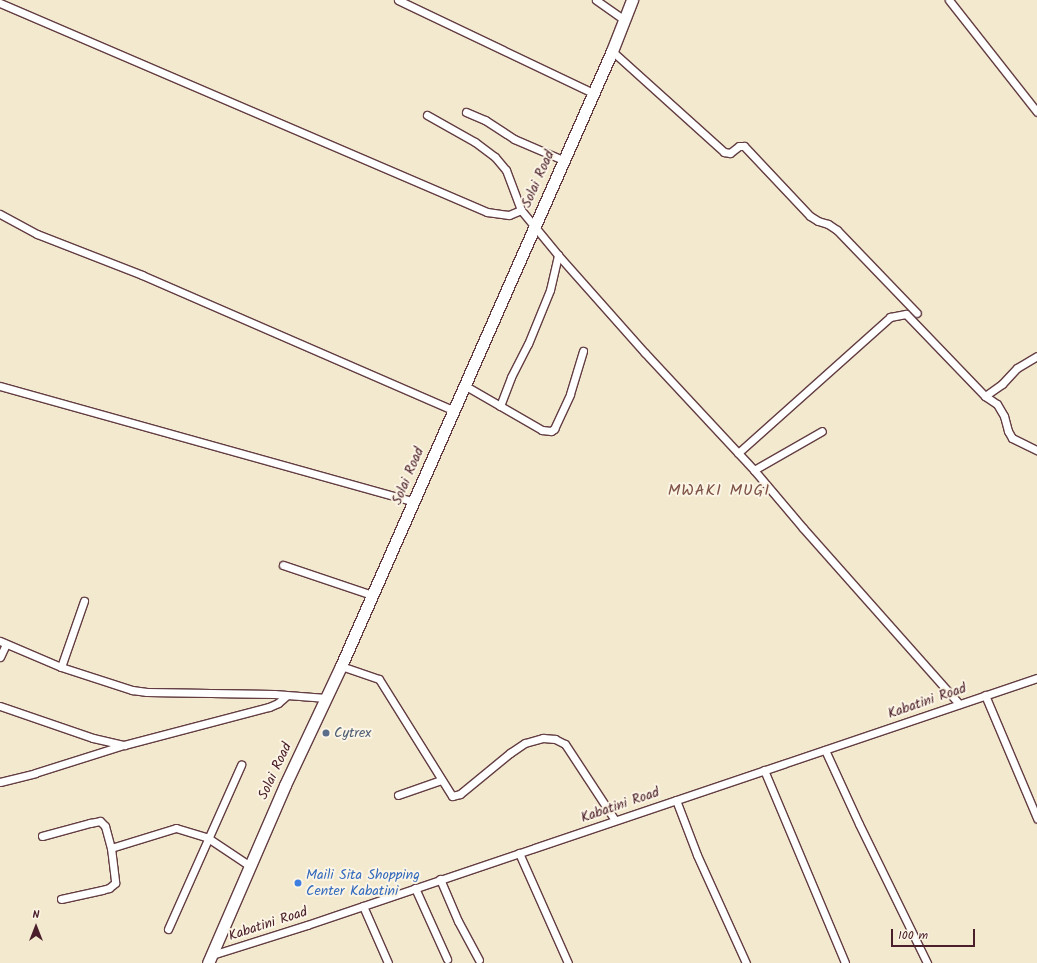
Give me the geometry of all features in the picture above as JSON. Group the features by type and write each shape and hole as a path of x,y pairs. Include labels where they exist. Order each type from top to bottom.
{"highway":[{"name":"Solai Road","path":"210,959 250,866 341,666 592,93 612,51 632,0"}],"street":[{"path":"398,0 592,93"},
{"path":"596,0 625,20"},
{"path":"949,0 1037,112"},
{"path":"0,3 487,212 509,215 521,210"},
{"path":"612,51 724,152 730,153 739,146 744,146 810,216 837,230 917,313"},
{"path":"466,112 486,120 514,139 563,160"},
{"path":"427,115 475,142 495,156 506,170 521,210 558,255 645,353 754,470 803,528 959,704"},
{"path":"0,214 37,234 142,275 453,410"},
{"path":"500,406 511,377 528,344 550,290 558,255"},
{"path":"738,453 890,317 906,314 985,396 997,404 1004,416 1008,431 1012,438 1037,450"},
{"path":"464,385 542,430 551,431 554,429 570,394 583,351"},
{"path":"985,396 1002,384 1017,368 1037,356"},
{"path":"0,386 413,501"},
{"path":"754,470 822,431"},
{"path":"283,565 372,594"},
{"path":"61,667 84,601"},
{"path":"0,657 3,642 61,667 124,687 147,692 222,692 326,698"},
{"path":"341,666 380,680 415,734 449,793 456,796 460,794 510,753 525,743 543,738 555,738 565,744 616,820"},
{"name":"Kabatini Road","path":"210,959 440,879 1037,678"},
{"path":"985,695 1037,818"},
{"path":"0,782 35,774 124,745 269,707 278,703 286,696"},
{"path":"0,706 86,736 124,745"},
{"path":"825,750 859,824 927,963"},
{"path":"168,929 241,765"},
{"path":"764,770 845,963"},
{"path":"398,795 442,780"},
{"path":"676,800 697,855 746,963"},
{"path":"42,836 100,821 105,826 111,848 115,879 112,886 98,892 61,899"},
{"path":"111,848 176,828 208,838 250,866"},
{"path":"519,853 568,963"},
{"path":"440,879 458,921 479,960"},
{"path":"415,888 447,959"},
{"path":"363,906 388,963"}],"place":[{"name":"Cytrex","path":"326,733"},
{"name":"Maili Sita Shopping Center Kabatini","path":"298,883"}],"district":[{"name":"MWAKI MUGI","path":"719,491"}]}
